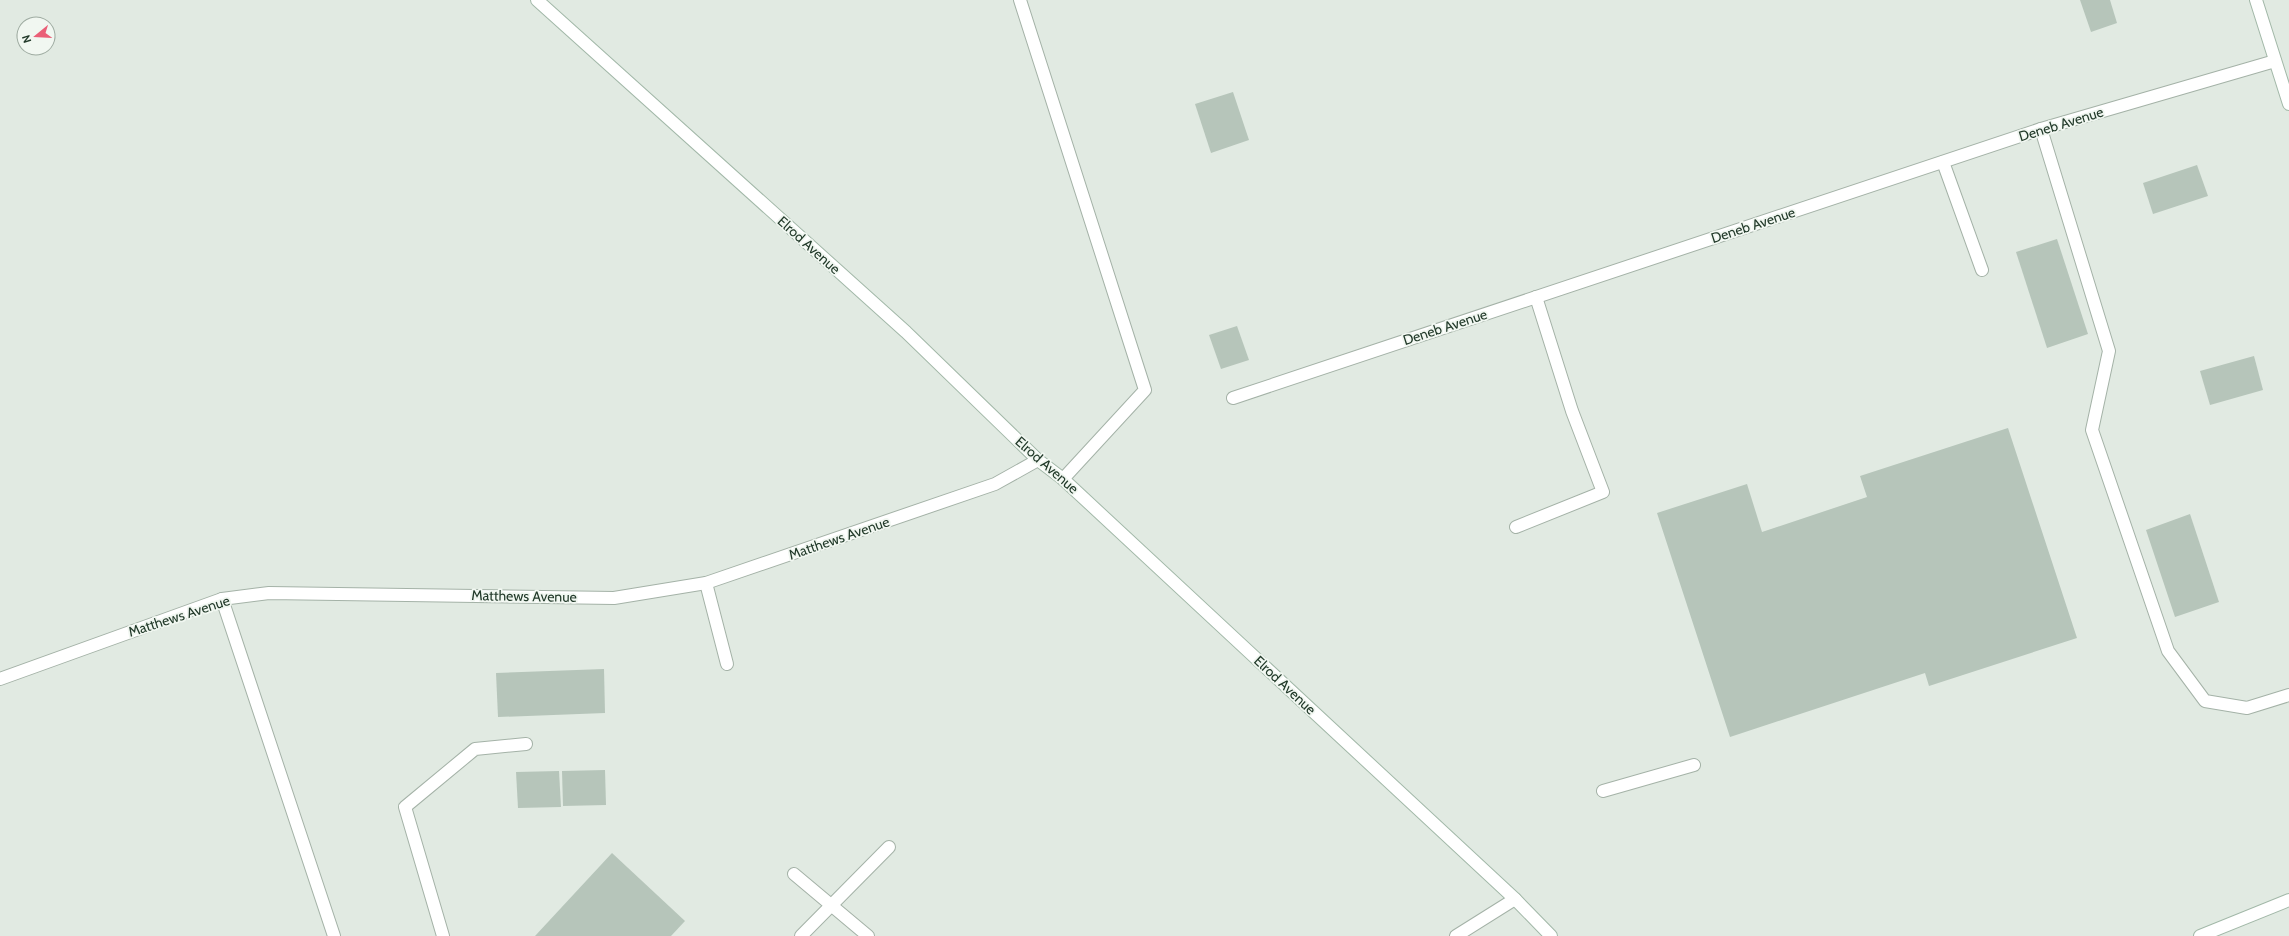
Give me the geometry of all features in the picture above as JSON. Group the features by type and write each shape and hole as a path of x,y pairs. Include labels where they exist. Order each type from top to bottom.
{"street":[{"name":"Elrod Avenue","path":"537,0 906,332 1038,460 1063,479 1515,899 1551,936"},
{"path":"1020,0 1146,390 1063,479"},
{"path":"2256,0 2289,104"},
{"name":"Deneb Avenue","path":"1234,398 2041,129 2275,61"},
{"path":"2041,129 2109,351 2092,430 2168,651 2205,701 2247,708 2289,695"},
{"path":"1943,162 1982,270"},
{"path":"1516,527 1603,492 1572,411 1536,297"},
{"name":"Matthews Avenue","path":"0,679 222,599 268,593 614,598 706,583 995,484 1038,460"},
{"path":"706,583 727,664"},
{"path":"222,599 334,936"},
{"path":"443,936 405,807 475,749 526,744"},
{"path":"1603,791 1694,765"},
{"path":"801,936 889,847"},
{"path":"794,874 868,936"},
{"path":"1456,936 1515,899"},
{"path":"2200,936 2289,900"}],"building":[{"path":"2080,0 2110,0 2117,23 2091,32"},
{"path":"1233,92 1249,140 1211,153 1195,104"},
{"path":"2197,165 2208,196 2153,214 2143,183"},
{"path":"2057,239 2088,334 2047,348 2016,252"},
{"path":"1237,326 1249,360 1221,369 1209,335"},
{"path":"2254,356 2263,390 2210,405 2200,371"},
{"path":"2008,428 2077,638 1929,686 1925,673 1730,737 1657,513 1747,484 1762,532 1867,497 1860,476"},
{"path":"2190,514 2219,602 2175,617 2146,530"},
{"path":"604,669 605,713 498,717 496,673"},
{"path":"605,770 606,805 563,806 562,771"},
{"path":"559,771 561,807 518,808 516,772"},
{"path":"612,853 685,921 671,936 535,936"}]}
